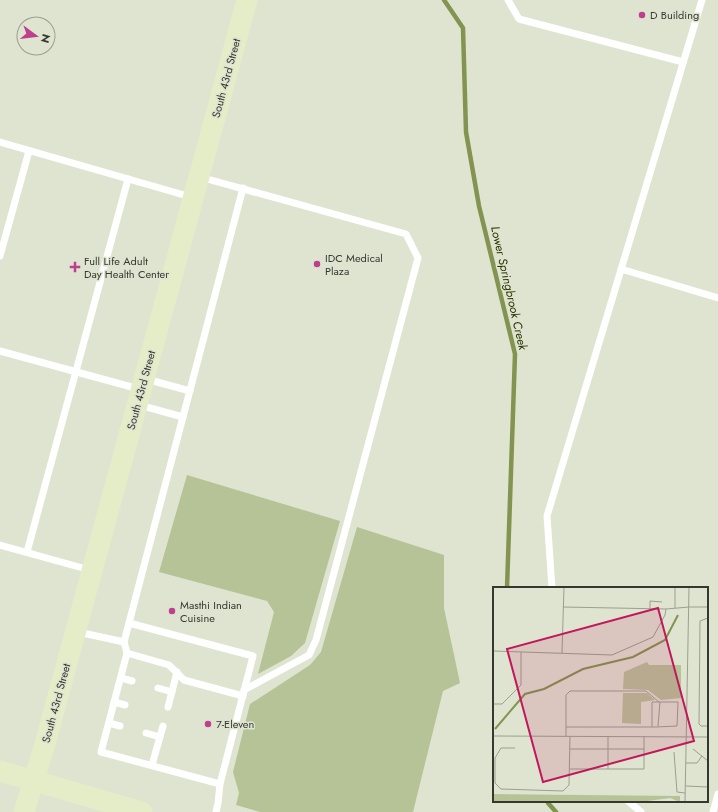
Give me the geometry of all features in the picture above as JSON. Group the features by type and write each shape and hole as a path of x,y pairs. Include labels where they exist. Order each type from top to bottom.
{"main road":[{"name":"South 43rd Street","path":"24,812 92,570 247,0"},
{"path":"0,771 142,812"}],"lane":[{"path":"508,0 519,18 684,62"},
{"path":"552,587 547,516 702,0"},
{"path":"0,142 193,198"},
{"path":"0,256 29,151"},
{"path":"127,653 169,665 184,680 244,693 309,655 316,640 418,258 406,234 199,176"},
{"path":"27,552 128,179"},
{"path":"220,784 101,752 127,653 124,642 243,188"},
{"path":"621,269 718,298"},
{"path":"0,351 141,391 183,417"},
{"path":"141,391 190,391"},
{"path":"0,545 92,570"},
{"path":"129,623 253,656 220,784 216,812"},
{"path":"75,631 124,642"},
{"path":"168,707 177,672"},
{"path":"121,678 132,681"},
{"path":"158,688 172,692"},
{"path":"114,702 125,705"},
{"path":"109,723 120,726"},
{"path":"152,766 163,726"},
{"path":"146,733 160,737"},
{"path":"713,812 718,794"},
{"path":"629,802 641,812"}],"green space":[{"path":"187,475 340,521 305,643 291,656 258,674 274,612 267,601 159,572"},
{"path":"357,527 444,555 444,608 460,683 443,691 413,812 260,812 236,805 239,793 233,772 250,704 310,665 321,652"}],"waterway":[{"name":"Lower Springbrook Creek","path":"444,0 463,28 466,132 479,206 515,354 507,587"},
{"name":"Lower Springbrook Creek","path":"548,802 556,812"}],"place":[{"name":"D Building","path":"642,15"},
{"name":"IDC Medical Plaza","path":"317,264"},
{"name":"Full Life Adult Day Health Center","path":"75,267"},
{"name":"Masthi Indian Cuisine","path":"172,611"},
{"name":"7-Eleven","path":"208,724"}]}
